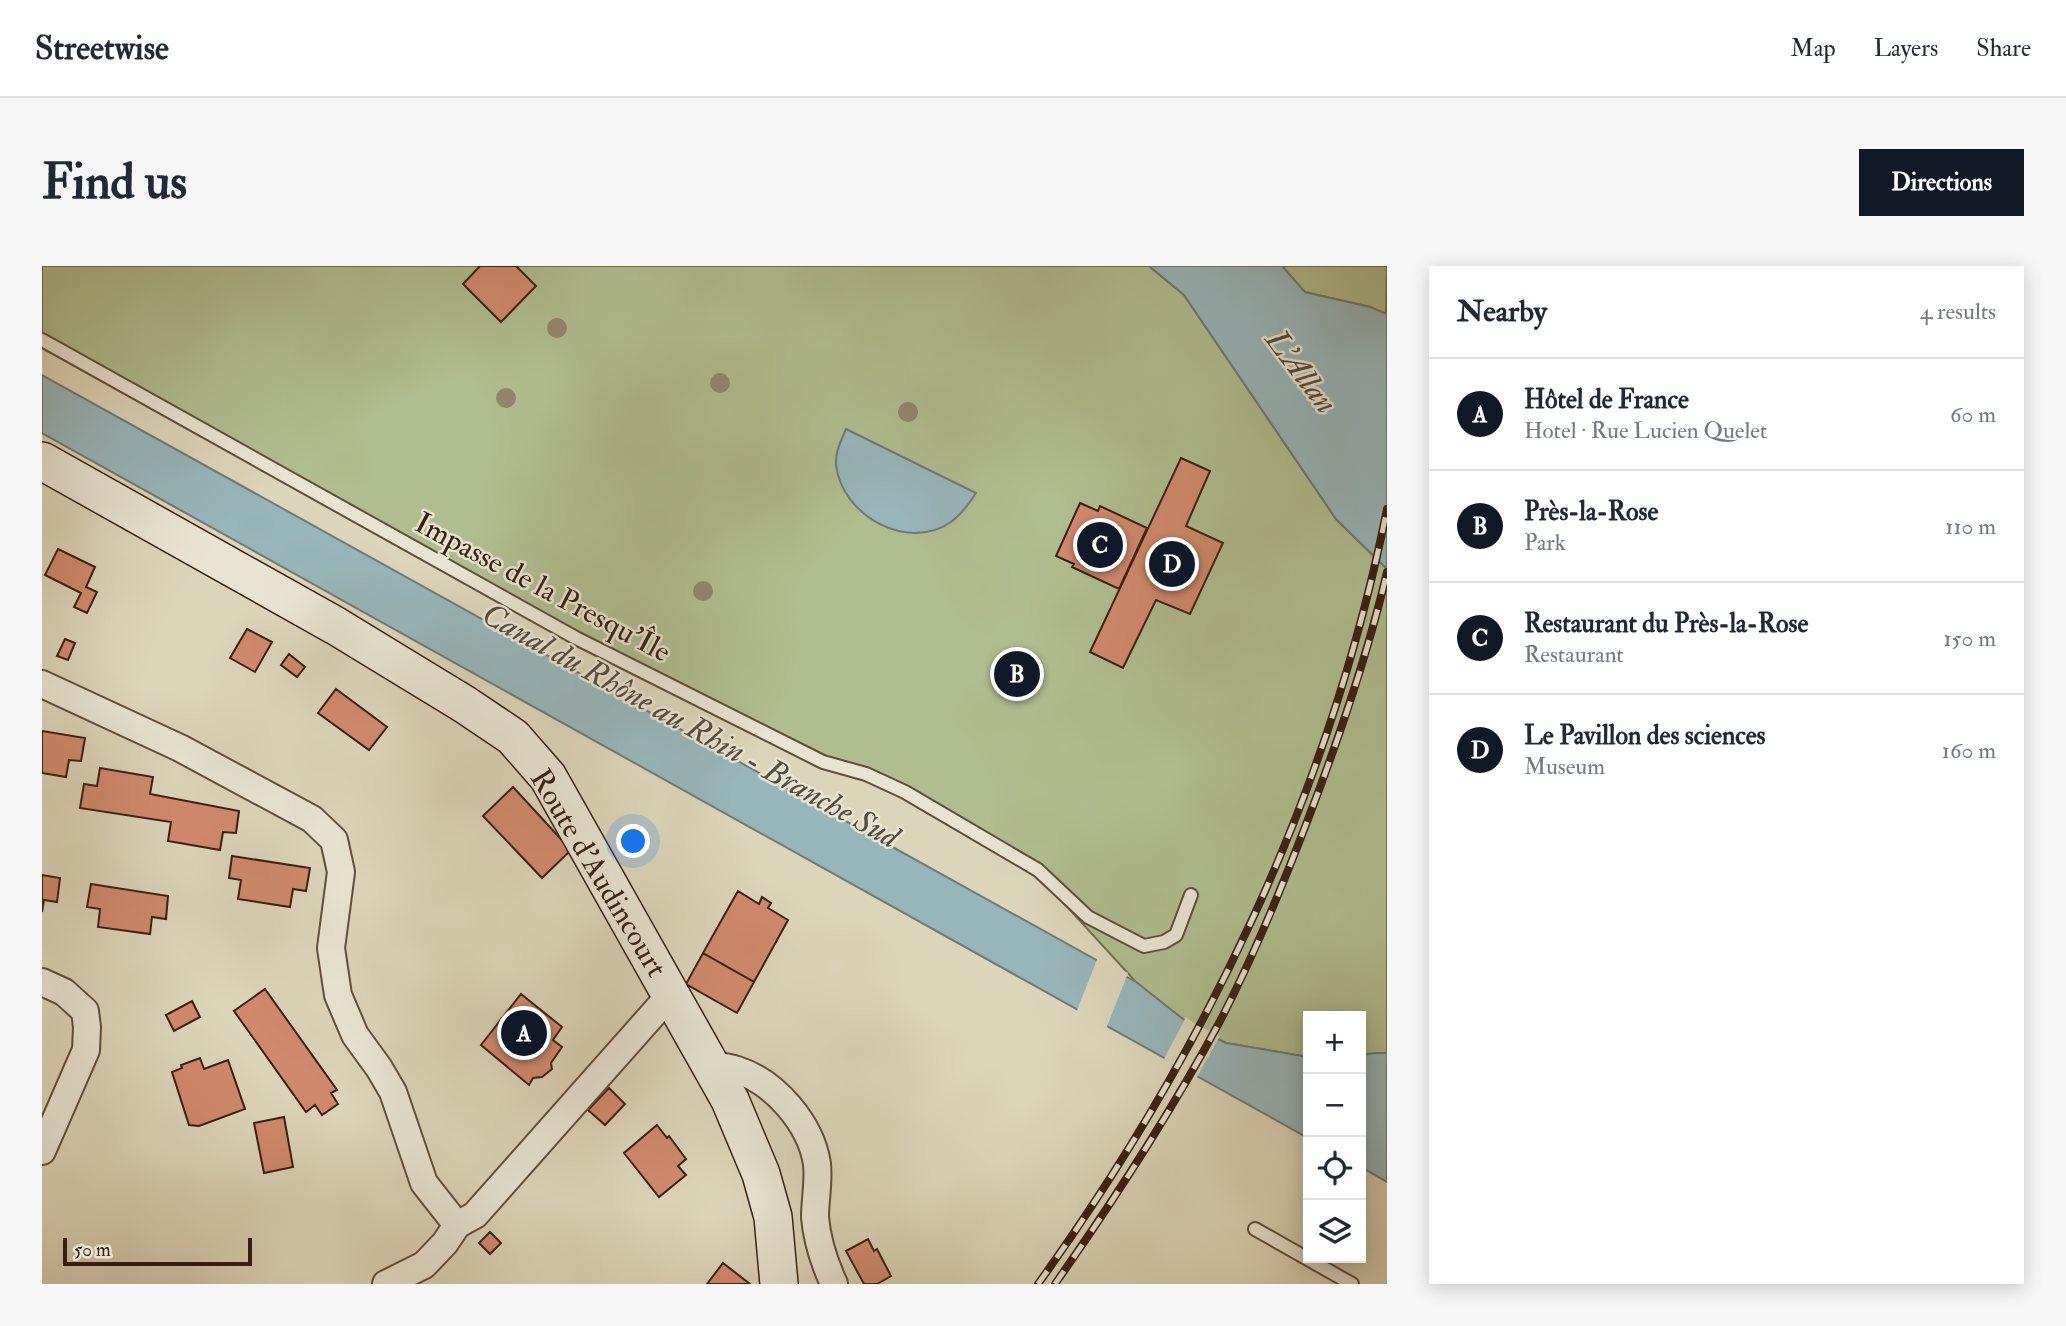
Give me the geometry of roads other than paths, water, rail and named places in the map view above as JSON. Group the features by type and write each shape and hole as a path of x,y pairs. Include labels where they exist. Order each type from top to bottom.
{"main road":[{"name":"Route d'Audincourt","path":"42,461 336,626 513,737 548,777 730,1100 761,1174 773,1217 779,1284"}],"street":[{"path":"42,684 180,748 312,819 334,840 341,872 331,947 338,995 355,1035 393,1092 424,1183 457,1225"},
{"path":"42,982 64,992 85,1011 87,1027 86,1050 42,1151"},
{"path":"386,1284 424,1265 445,1243 457,1225 475,1214 671,994"},
{"path":"710,1065 738,1070 757,1080 797,1115 810,1135 817,1165 816,1218 820,1251 834,1284"}],"lane":[{"name":"Impasse de la Presqu'Île","path":"42,340 576,638 823,762 866,774 905,792 1038,870 1088,918 1144,946 1164,942 1176,935 1191,895"},
{"path":"1255,1228 1352,1284"}],"water":[{"name":"L'Allan","path":"1149,266 1282,266 1305,292 1370,307 1387,314 1387,569 1336,519 1184,295"},
{"path":"42,375 1136,982 1193,1027 1226,1043 1303,1056 1303,1135 42,433"},
{"path":"846,429 976,493 955,519 934,530 916,533 897,531 880,524 850,500 841,483 836,460"},
{"path":"1387,1053 1387,1182 1366,1170 1366,1054"}],"railway":[{"path":"1038,1284 1099,1196 1155,1105 1207,1011 1254,915 1296,817 1332,716 1363,614 1387,509"},
{"path":"1055,1284 1161,1123 1219,1023 1244,972 1268,920 1332,754 1362,664 1387,572"}],"place":[{"name":"Restaurant du Près-la-Rose","path":"1100,545"},
{"name":"Le Pavillon des sciences","path":"1172,564"},
{"name":"Près-la-Rose","path":"1017,674"},
{"name":"Hôtel de France","path":"524,1033"}],"water label":[{"name":"Canal du Rhône au Rhin - Branche Sud","path":"691,725"}]}
